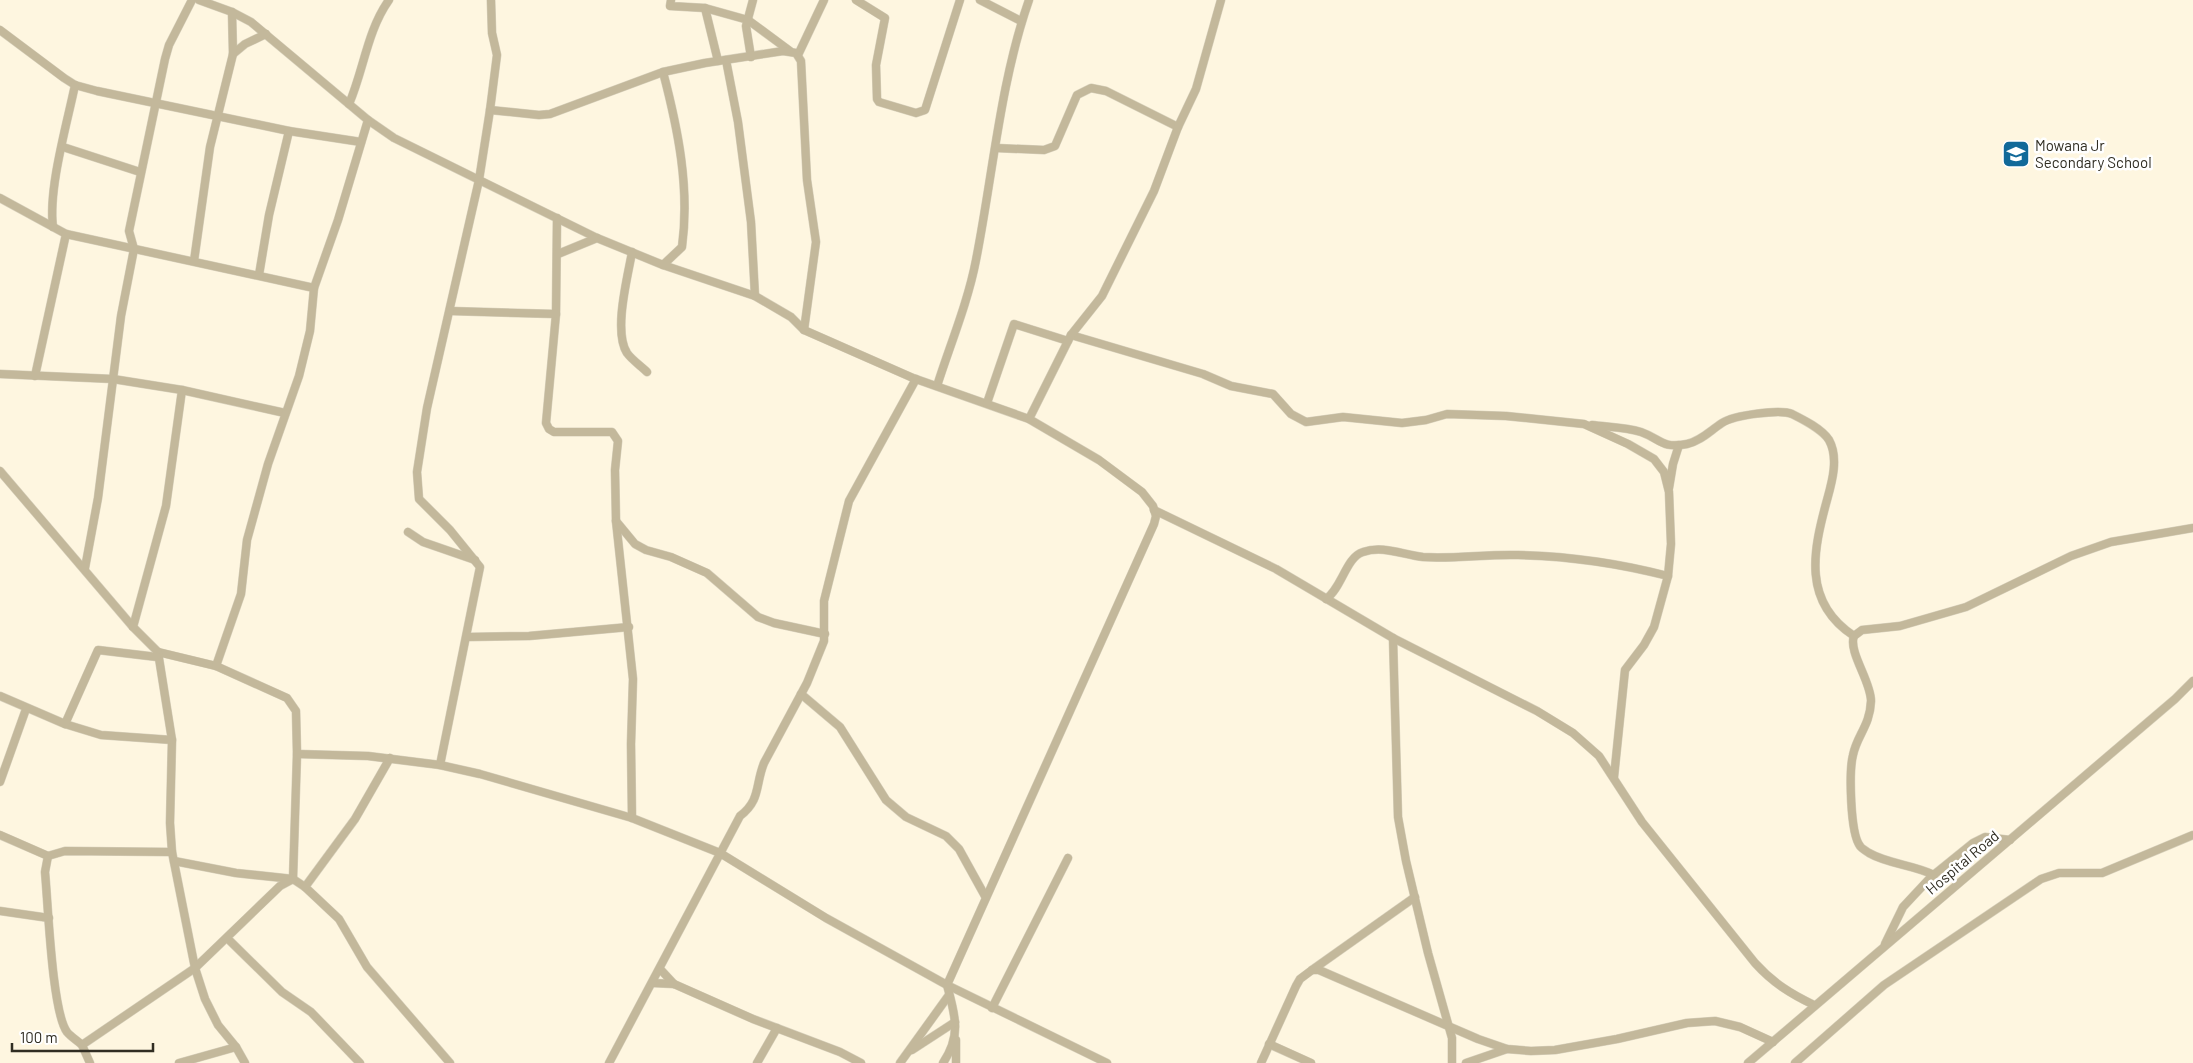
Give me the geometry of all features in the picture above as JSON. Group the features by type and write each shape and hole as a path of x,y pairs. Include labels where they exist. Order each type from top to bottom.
{"street":[{"path":"85,568 98,498 113,379 134,249 129,231 140,172 169,45 192,0"},
{"path":"198,0 232,12 266,34 368,120 394,138 597,238 664,265 755,296 791,317 804,330 916,379 1029,418 1124,477 1149,498 1154,510 1154,524 985,896 947,985 954,1008 956,1063"},
{"path":"349,104 362,72 371,31 390,0"},
{"path":"440,764 480,567 476,560 419,499 417,472 427,408 479,180 490,110 497,55 492,32 491,0"},
{"path":"671,0 670,6 705,8 748,20 795,53 802,71 807,180 816,242 804,330"},
{"path":"751,57 747,32 753,0"},
{"path":"795,53 824,0"},
{"path":"856,0 885,18 876,65 877,99 879,102 916,113 925,110 960,0"},
{"path":"980,0 1022,21"},
{"path":"937,386 976,262 996,148 1022,21 1029,0"},
{"path":"1029,418 1070,338 1102,296 1154,191 1178,127 1196,89 1221,0"},
{"path":"705,8 722,61 738,122 749,212 755,296"},
{"path":"194,261 206,167 233,54 232,12"},
{"path":"0,30 75,85 154,104 289,131 361,142"},
{"path":"233,54 245,44 266,34"},
{"path":"490,110 539,115 550,114 663,72 722,61 795,53"},
{"path":"663,72 677,131 686,199 682,247 664,265"},
{"path":"53,227 51,212 75,85"},
{"path":"996,148 1044,150 1055,146 1077,95 1091,88 1106,91 1178,127"},
{"path":"216,666 241,594 247,540 268,464 299,376 310,331 314,288 338,220 368,120"},
{"path":"259,275 269,215 289,131"},
{"path":"63,147 140,172"},
{"path":"0,198 66,234 314,288"},
{"path":"557,218 556,314 546,423 548,429 554,432 612,432 616,436 616,521 629,627 633,679 631,744 632,818"},
{"path":"35,376 66,234"},
{"path":"558,254 597,238"},
{"path":"632,252 626,285 622,335 628,354 647,372"},
{"path":"450,311 556,314"},
{"path":"987,403 1014,324 1203,374 1231,386 1273,394 1291,414 1306,422 1343,417 1402,423 1426,420 1447,414 1506,416 1642,432 1660,443 1679,445 1699,440 1724,421 1782,410 1792,414 1825,435 1831,446 1833,476 1816,557 1815,581 1821,597 1834,620 1854,636"},
{"path":"0,374 113,379 182,390 285,413"},
{"path":"609,1063 740,816 750,809 756,800 758,777 764,763 819,658 825,634 824,601 849,501 916,379"},
{"path":"133,627 166,506 182,390"},
{"path":"1584,424 1628,444 1654,459 1664,472 1669,492"},
{"path":"1614,777 1625,670 1644,645 1654,627 1668,576 1671,544 1669,492 1673,464 1679,445"},
{"path":"0,471 85,568 157,655 172,740 170,823 173,857 195,968 205,999 218,1025 236,1047 245,1063"},
{"path":"1154,510 1276,570 1393,638 1537,711 1566,728 1599,756 1648,830 1769,979 1786,992 1814,1006"},
{"path":"616,521 635,544 707,573 758,617 774,623 825,634"},
{"path":"1854,636 1862,630 1900,626 1966,607 2071,556 2111,542 2193,528"},
{"path":"408,532 423,542 476,560"},
{"path":"620,552 635,544"},
{"path":"1326,598 1338,588 1354,558 1362,552 1380,550 1423,557 1517,555 1562,558 1625,564 1668,576"},
{"path":"467,637 529,636 629,627"},
{"path":"1854,636 1854,646 1868,683 1871,702 1866,729 1853,752 1851,769 1856,834 1860,846 1870,854 1934,875"},
{"path":"1393,638 1398,817 1406,861 1452,1038 1452,1063"},
{"path":"65,724 98,650 157,655 216,666 287,698 296,711 297,754 293,879"},
{"name":"Hospital Road","path":"1748,1063 2175,699 2193,681"},
{"path":"801,694 822,709 840,727 886,800 906,817 946,836 958,849 985,896"},
{"path":"0,696 26,709 65,724 111,737 172,740"},
{"path":"0,782 26,709"},
{"path":"297,754 390,758 440,764 632,818 720,854 826,918 947,985 1107,1063"},
{"path":"306,887 354,819 390,758"},
{"path":"0,835 48,856 65,852 173,857 236,873 293,879 306,887 339,919 367,967 450,1063"},
{"path":"1795,1063 1884,985 2042,879 2059,873 2102,872 2193,835"},
{"path":"1884,946 1903,907 1934,875 1973,842 1985,837 2010,840"},
{"path":"48,856 45,872 55,981 61,1020 68,1033 82,1044 90,1063"},
{"path":"992,1008 1068,858"},
{"path":"82,1044 195,968 228,939 280,886 293,879"},
{"path":"1261,1063 1300,979 1415,897"},
{"path":"0,911 49,918"},
{"path":"228,939 282,992 312,1012 360,1063"},
{"path":"660,969 674,984"},
{"path":"1312,970 1319,970 1507,1049 1555,1050 1617,1039 1688,1023 1715,1021 1740,1027 1772,1042"},
{"path":"653,983 674,984 776,1028 840,1052 861,1063"},
{"path":"900,1063 949,995"},
{"path":"910,1051 955,1022"},
{"path":"757,1063 776,1028"},
{"path":"943,1063 956,1035"},
{"path":"1269,1044 1311,1063"},
{"path":"1444,1063 1451,1046"},
{"path":"179,1063 236,1047"},
{"path":"1466,1063 1507,1049"}],"place":[{"name":"Mowana Jr Secondary School","path":"2016,154"}]}
